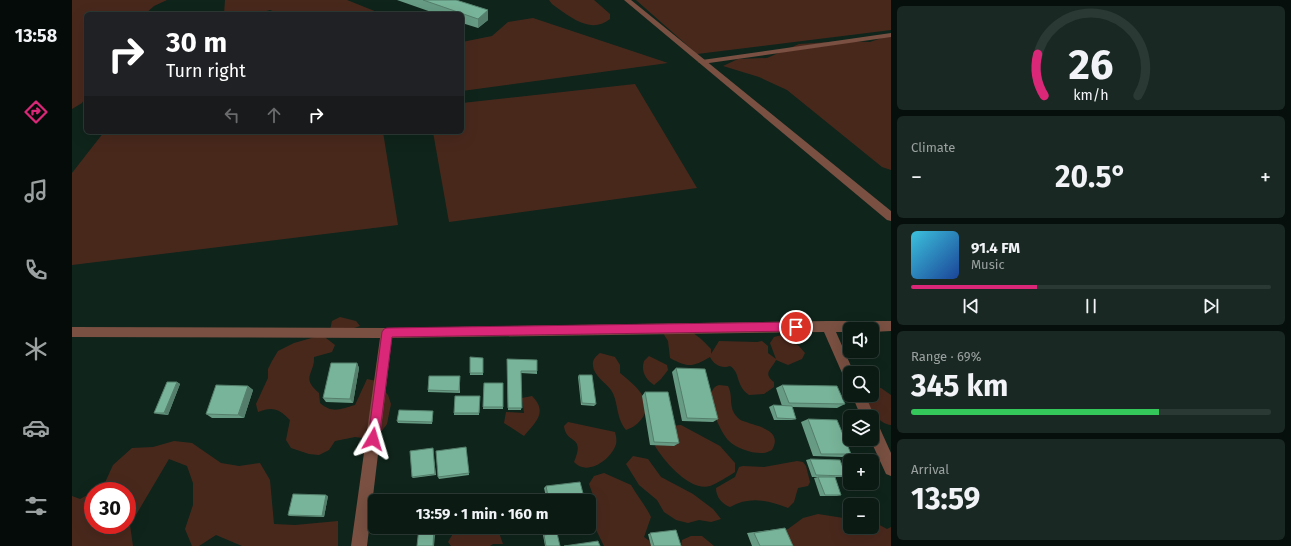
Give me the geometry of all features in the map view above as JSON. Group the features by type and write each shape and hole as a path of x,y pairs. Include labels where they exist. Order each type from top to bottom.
{"street":[{"path":"627,0 891,217"},
{"path":"702,62 891,35"},
{"path":"827,326 845,366"},
{"path":"72,332 387,332 891,326"},
{"path":"359,546 387,332"},
{"path":"879,442 891,469"}],"shaded area":[{"path":"72,0 167,0 154,6 147,12 84,12 84,100 82,103 72,109"},
{"path":"225,0 347,0 377,12 275,12 270,10 263,12 224,12"},
{"path":"549,0 594,0 610,14 610,19 595,25 580,22 552,4"},
{"path":"636,0 891,0 891,30 697,54"},
{"path":"533,18 668,63 464,91 464,42 492,36 508,22"},
{"path":"891,36 891,170 882,167 787,90 759,77 723,66 738,59 767,58 799,44 846,41 870,42"},
{"path":"635,84 697,188 449,222 433,134 464,134 464,103"},
{"path":"102,134 383,134 398,225 72,265 72,173"},
{"path":"340,317 356,321 360,326 337,334 330,330 332,321"},
{"path":"681,325 704,342 711,349 711,354 719,341 762,341 768,346 768,353 776,359 770,343 774,337 782,335 799,346 805,353 802,359 788,365 776,360 768,373 770,379 774,382 774,387 764,394 749,395 742,387 736,372 730,366 718,366 710,357 699,363 690,365 686,365 670,358 668,341 663,333"},
{"path":"322,335 335,345 332,352 314,357 314,363 309,379 313,388 319,393 320,403 333,410 355,405 367,379 376,381 388,395 391,404 387,424 381,432 362,438 355,437 335,441 329,450 319,455 309,454 291,448 286,440 290,420 279,411 272,409 258,412 256,404 268,378 268,369 278,351 294,343"},
{"path":"600,353 615,357 620,365 620,373 640,392 644,398 646,410 643,417 636,425 626,430 620,420 615,399 611,390 595,372 593,363"},
{"path":"649,356 667,365 668,370 654,385 648,380 643,371 644,361"},
{"path":"719,385 728,386 733,410 738,418 761,427 771,433 774,437 775,443 772,450 764,453 754,453 740,448 729,441 717,421 711,403 711,395 714,388"},
{"path":"879,388 891,395 891,425 879,420 879,410 872,410 868,402 879,402"},
{"path":"532,396 537,402 540,412 533,426 524,436 504,423 506,412 524,413 522,398"},
{"path":"568,422 615,432 616,444 614,450 604,460 592,467 585,468 579,466 574,462 578,447 577,443 565,432 564,426"},
{"path":"681,425 720,446 735,463 735,472 713,485 702,487 686,480 678,474 655,446 662,434 667,429"},
{"path":"174,441 192,443 221,463 239,466 260,463 270,480 274,524 295,525 338,521 338,546 242,546 216,535 199,546 192,546 185,529 193,505 193,483 187,466 169,459 136,515 136,482 105,482 113,465 132,448 153,447"},
{"path":"633,456 648,459 661,477 693,494 713,509 721,519 711,522 699,520 688,523 676,520 664,512 657,500 639,485 626,464"},
{"path":"797,461 803,462 806,466 810,482 808,486 798,488 794,502 788,508 759,500 744,501 730,507 724,504 718,497 716,488 735,477 739,467 764,467"},
{"path":"604,473 631,485 651,517 644,537 655,545 665,546 604,546 596,530 596,494 593,494 589,484 594,476"},
{"path":"72,496 80,499 84,497 84,534 131,534 133,546 72,546"},
{"path":"818,514 843,518 843,534 879,534 879,525 887,529 891,527 891,546 788,546 778,532 788,529 803,518"},
{"path":"453,534 499,534 503,544 493,544 490,546 451,546 448,542"},
{"path":"691,536 702,536 714,546 681,546 682,540"}],"building":[{"path":"423,0 456,0 488,10 478,19 464,14 464,12 458,12"},
{"path":"470,357 483,358 483,373 470,373"},
{"path":"507,359 537,360 537,371 521,371 522,408 508,408"},
{"path":"331,363 357,363 350,399 323,398"},
{"path":"676,368 705,369 718,419 687,418"},
{"path":"579,375 592,375 596,404 582,403"},
{"path":"429,376 460,376 459,391 428,390"},
{"path":"167,382 177,382 164,413 154,413"},
{"path":"484,383 503,383 503,407 483,407"},
{"path":"216,385 248,386 238,415 206,414"},
{"path":"782,385 837,386 845,404 789,403"},
{"path":"645,392 668,392 679,443 654,442"},
{"path":"455,396 480,396 479,413 454,413"},
{"path":"773,405 792,406 796,419 777,418"},
{"path":"399,410 433,411 432,422 397,421"},
{"path":"808,419 837,420 843,435 843,446 848,446 851,454 821,454"},
{"path":"466,447 469,473 438,477 436,451"},
{"path":"433,448 435,474 412,477 410,451"},
{"path":"810,459 840,460 843,468 843,476 816,475"},
{"path":"818,477 835,477 841,495 825,495"},
{"path":"580,482 583,494 548,494 546,486"},
{"path":"293,494 326,495 322,516 288,515"},
{"path":"785,528 793,546 760,546 754,533"},
{"path":"676,530 681,546 654,546 650,533"},
{"path":"418,534 434,534 433,546 417,546"},
{"path":"557,534 560,546 546,546 544,535"},
{"path":"598,541 600,546 564,546"}],"route":[{"path":"373,439 387,332 796,327"}]}
